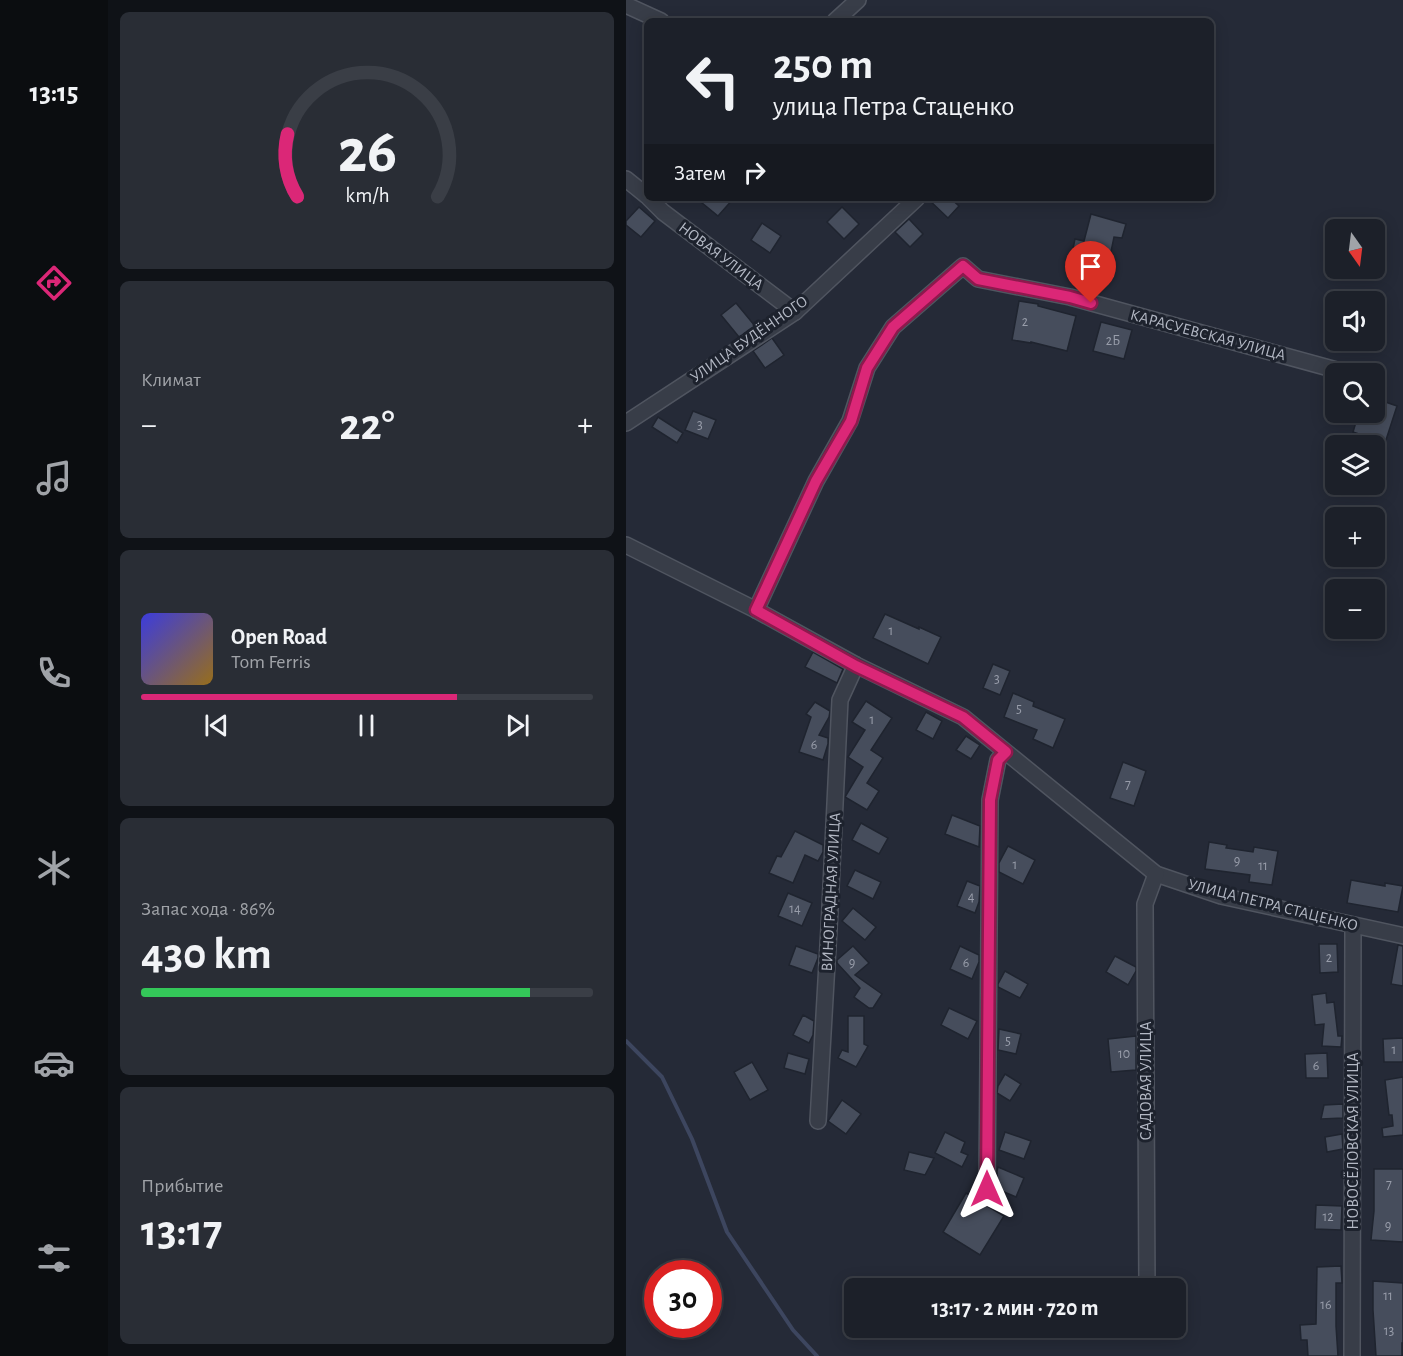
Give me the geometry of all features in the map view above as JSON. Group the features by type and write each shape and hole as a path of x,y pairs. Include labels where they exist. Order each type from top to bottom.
{"street":[{"path":"838,18 858,0"},
{"path":"626,5 654,18"},
{"name":"НОВАЯ УЛИЦА","path":"626,179 644,194"},
{"name":"НОВАЯ УЛИЦА","path":"652,201 663,212 795,312"},
{"name":"УЛИЦА БУДЁННОГО","path":"626,423 795,312 914,201"},
{"name":"КАРАСУЕВСКАЯ УЛИЦА","path":"756,610 816,481 851,421 867,368 893,327 963,266 978,279 1070,297 1325,367"},
{"name":"УЛИЦА ПЕТРА СТАЦЕНКО","path":"626,545 756,610 856,666 963,717 1156,874 1221,896 1403,936"},
{"name":"ВИНОГРАДНАЯ УЛИЦА","path":"818,1121 840,700 856,666"},
{"path":"987,1189 990,800 998,760 1006,752"},
{"name":"САДОВАЯ УЛИЦА","path":"1147,1278 1145,904 1156,874"},
{"name":"НОВОСЁЛОВСКАЯ УЛИЦА","path":"1352,1356 1353,926"}],"building":[{"path":"700,201 731,201 718,216"},
{"path":"930,201 953,201 959,206 948,218"},
{"path":"639,207 655,221 641,237 626,225 626,221"},
{"path":"842,207 859,224 844,239 827,222"},
{"path":"1091,214 1126,224 1122,238 1114,237 1106,276 1069,268 1075,239 1084,241"},
{"path":"909,219 923,234 910,247 895,232"},
{"path":"762,223 781,236 770,253 751,240"},
{"path":"1019,301 1038,304 1038,306 1076,316 1067,351 1012,340"},
{"path":"736,303 755,326 739,337 721,315"},
{"path":"1101,322 1132,330 1124,359 1093,351"},
{"path":"772,338 784,355 765,368 753,351"},
{"path":"1385,402 1397,406 1385,443 1385,435 1362,435 1353,432 1356,423 1385,423"},
{"path":"693,411 716,420 708,439 685,430"},
{"path":"658,417 683,433 677,443 652,427"},
{"path":"885,614 941,637 928,664 873,638"},
{"path":"813,652 843,669 837,683 805,667"},
{"path":"993,664 1010,671 1000,695 983,688"},
{"path":"1013,693 1034,702 1033,706 1065,719 1053,748 1033,739 1037,730 1004,717"},
{"path":"866,701 892,718 871,750 883,758 867,783 879,791 867,810 845,797 863,767 848,757 865,730 852,722"},
{"path":"815,702 830,711 819,735 828,738 823,760 799,752 811,717 806,714"},
{"path":"926,712 942,721 933,739 916,730"},
{"path":"966,736 980,745 971,759 956,750"},
{"path":"1123,762 1146,771 1134,806 1110,798"},
{"path":"952,815 980,826 979,847 945,834"},
{"path":"861,823 888,838 879,854 852,840"},
{"path":"795,831 823,845 823,852 818,861 805,855 793,883 769,873 777,856 781,857"},
{"path":"1209,842 1227,845 1226,848 1253,852 1254,847 1278,851 1272,885 1249,882 1250,875 1205,869"},
{"path":"1008,846 1035,860 1023,884 999,872 999,863"},
{"path":"855,870 881,882 873,899 847,886"},
{"path":"1351,880 1385,886 1385,883 1403,886 1398,912 1347,903"},
{"path":"967,881 980,886 979,902 975,913 957,906"},
{"path":"788,893 812,903 802,926 778,916"},
{"path":"853,908 876,927 865,940 842,921"},
{"path":"1319,944 1337,944 1338,972 1320,973"},
{"path":"1398,945 1403,946 1403,986 1391,984"},
{"path":"796,946 818,954 812,973 789,965"},
{"path":"853,946 869,963 855,975 882,994 873,1008 869,1008 854,997 860,988 837,963 837,960"},
{"path":"960,946 979,955 979,962 972,979 950,969"},
{"path":"1115,956 1136,967 1128,985 1106,972"},
{"path":"1005,971 1028,984 1020,998 998,987"},
{"path":"1326,993 1327,1003 1334,1002 1338,1036 1342,1036 1341,1047 1322,1046 1324,1024 1315,1025 1312,995"},
{"path":"949,1008 977,1021 968,1039 941,1025"},
{"path":"803,1015 814,1021 813,1035 809,1043 793,1035"},
{"path":"848,1016 864,1016 864,1044 868,1046 856,1067 838,1058 842,1050 848,1052"},
{"path":"999,1029 1021,1034 1016,1054 998,1050"},
{"path":"1136,1036 1136,1070 1111,1072 1108,1039"},
{"path":"1403,1038 1403,1062 1384,1062 1383,1039"},
{"path":"788,1053 809,1059 805,1074 784,1068"},
{"path":"1327,1053 1328,1078 1306,1078 1305,1054"},
{"path":"752,1062 768,1090 750,1100 734,1072"},
{"path":"1005,1074 1021,1084 1010,1101 997,1093"},
{"path":"1403,1077 1403,1135 1383,1137 1382,1128 1393,1126 1392,1115 1389,1115 1385,1080"},
{"path":"842,1100 861,1114 846,1134 828,1121"},
{"path":"1343,1104 1343,1118 1321,1119 1324,1105"},
{"path":"945,1132 965,1142 961,1152 968,1155 962,1167 935,1153"},
{"path":"1005,1132 1031,1141 1024,1159 999,1150"},
{"path":"1342,1134 1343,1149 1327,1152 1325,1137"},
{"path":"909,1152 934,1158 925,1175 904,1170"},
{"path":"998,1167 1024,1178 1016,1197 997,1189"},
{"path":"1374,1169 1403,1169 1403,1242 1371,1240"},
{"path":"966,1193 1004,1216 980,1255 943,1232"},
{"path":"1316,1205 1342,1206 1341,1230 1315,1229"},
{"path":"1341,1266 1342,1283 1336,1283 1338,1356 1308,1356 1307,1340 1301,1340 1300,1325 1316,1324 1317,1267"},
{"path":"1373,1281 1403,1283 1402,1356 1376,1356"}],"waterway":[{"path":"626,1041 662,1077 692,1139 727,1232 793,1330 817,1356"}],"route":[{"path":"987,1189 990,800 998,760 1006,752 963,717 856,666 756,610 816,481 851,421 867,368 893,327 963,266 978,279 1091,303"}]}
